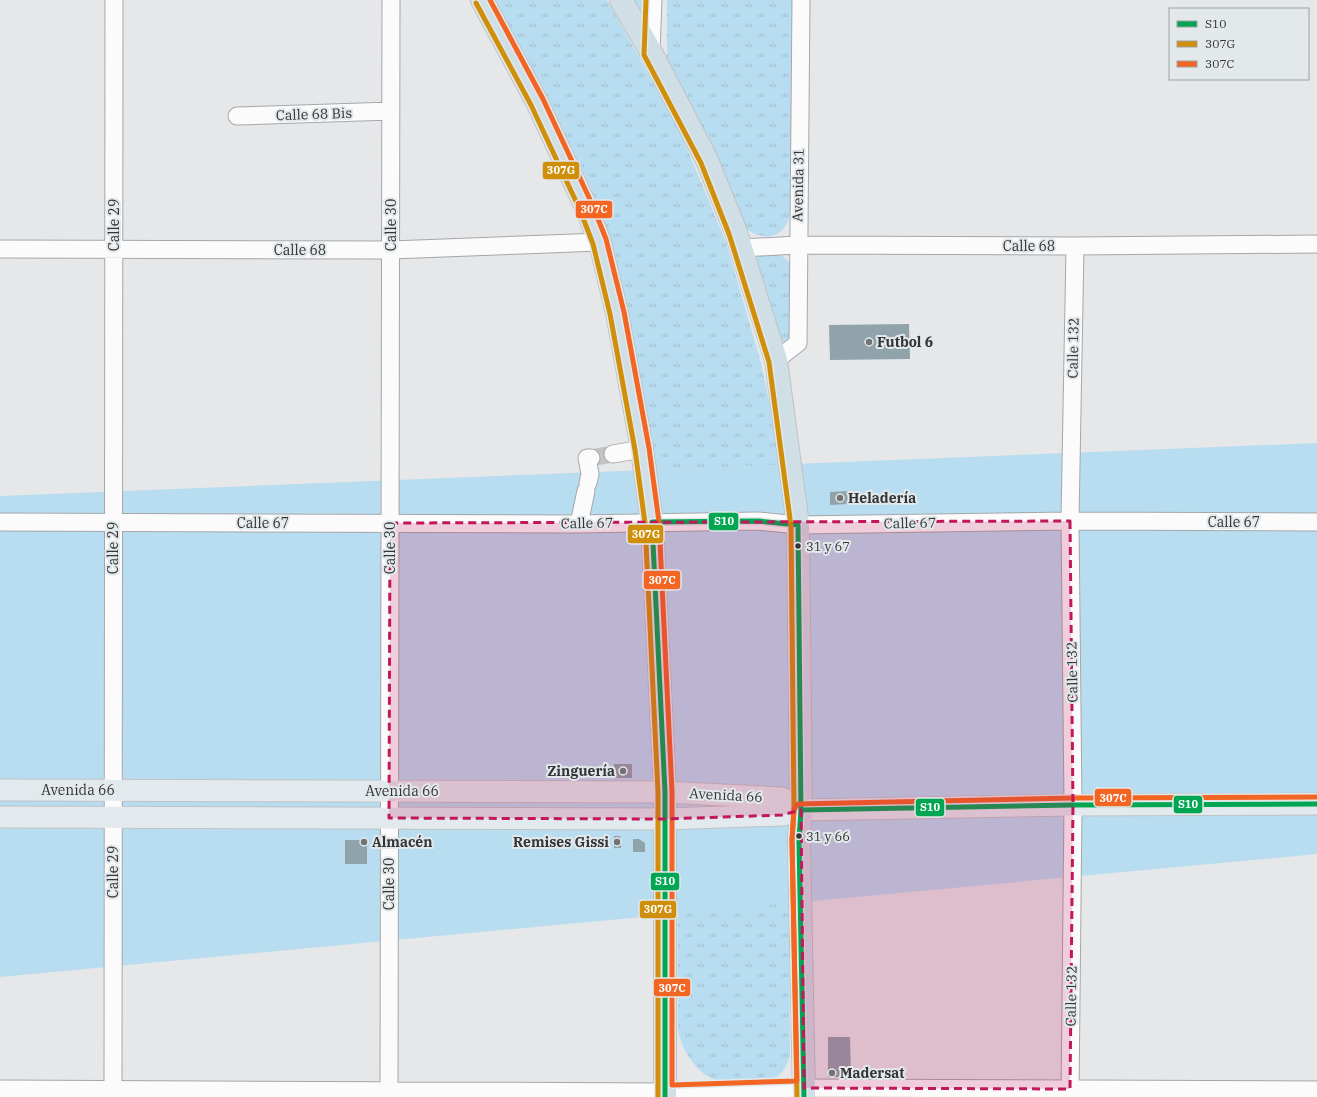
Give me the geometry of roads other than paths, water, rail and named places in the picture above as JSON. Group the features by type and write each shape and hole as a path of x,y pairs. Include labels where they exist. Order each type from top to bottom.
{"highway":[{"path":"482,0 537,102 586,207 600,242 616,312 642,449 652,522 665,792 665,1094"},
{"path":"621,0 651,52 707,160 741,248 776,360 798,525 801,810 799,840 804,1093"}],"main road":[{"name":"Avenida 66","path":"0,790 665,792 782,798 801,810"},
{"name":"Avenida 66","path":"0,817 665,819 782,815 801,810 1073,805 1317,804"}],"street":[{"name":"Calle 29","path":"113,1093 114,0"},
{"name":"Calle 30","path":"389,1094 391,0"},
{"path":"651,52 653,0"},
{"name":"Avenida 31","path":"776,360 798,343 801,0"},
{"name":"Calle 68 Bis","path":"237,116 391,111"},
{"name":"Calle 68","path":"0,249 391,250 600,242"},
{"name":"Calle 68","path":"741,248 798,245 1075,246 1317,244"},
{"name":"Calle 132","path":"1070,1093 1073,805 1070,521 1075,246"},
{"path":"613,454 642,449"},
{"path":"579,524 590,474 587,458 591,458"},
{"name":"Calle 67","path":"0,522 579,524 758,521 798,525 1070,521 1317,522"},
{"path":"0,1090 113,1093 665,1094 1070,1093 1317,1090"}],"tunnel":[{"path":"591,458 613,454"}],"place":[{"name":"Futbol 6","path":"869,342"},
{"name":"Heladería","path":"840,498"},
{"name":"31 y 67","path":"798,546"},
{"name":"Zinguería","path":"623,771"},
{"name":"31 y 66","path":"799,836"},
{"name":"Almacén","path":"364,842"},
{"name":"Remises Gissi","path":"617,842"},
{"name":"Madersat","path":"832,1073"}]}
